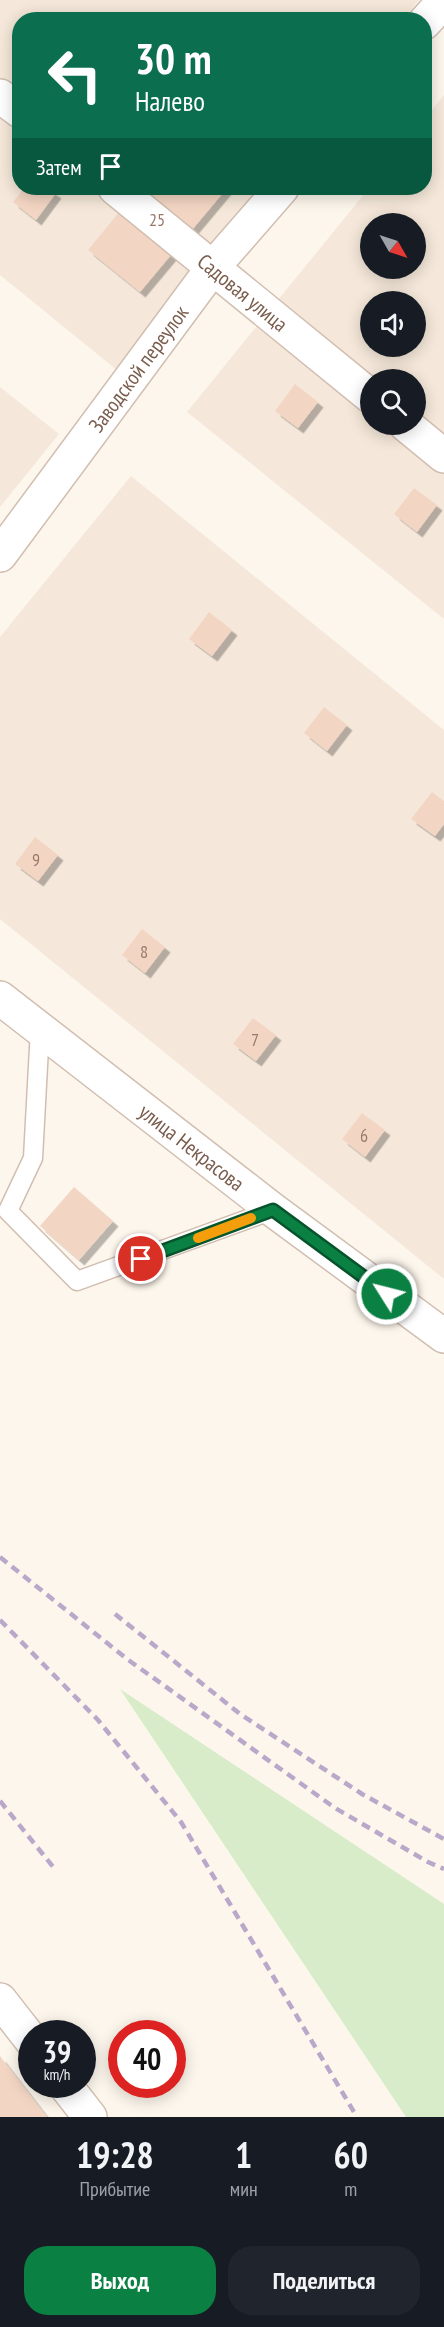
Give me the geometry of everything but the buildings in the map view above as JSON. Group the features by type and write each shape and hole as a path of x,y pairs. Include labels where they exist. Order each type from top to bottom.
{"street":[{"path":"432,14 444,1"},
{"name":"Садовая улица","path":"124,195 214,266 360,388"},
{"name":"Заводской переулок","path":"0,555 214,266 276,195"},
{"path":"418,435 444,456"},
{"name":"улица Некрасова","path":"0,998 273,1210 444,1336"},
{"path":"0,2000 18,2023"},
{"path":"75,2098 90,2117"}],"lane":[{"path":"40,1029 33,1158 8,1211 77,1281 273,1210"}],"shaded area":[{"path":"0,0 419,0 409,12 12,12 12,195 261,195 118,371 0,275"},
{"path":"444,95 444,619 187,412 363,195 432,195 432,110"},
{"path":"0,387 59,434 0,507"},
{"path":"131,476 444,730 444,1279 0,919 0,637"}],"green space":[{"path":"120,1689 444,1904 444,2117 406,2117"}],"railway":[{"path":"0,1557 127,1659 335,1808 444,1869"},
{"path":"115,1614 240,1714 362,1794 444,1839"},
{"path":"0,1620 98,1720 181,1822 357,2117"},
{"path":"0,1801 54,1868"}],"slow traffic":[{"path":"198,1238 251,1218"}],"route":[{"path":"141,1259 273,1210 387,1294"}]}
